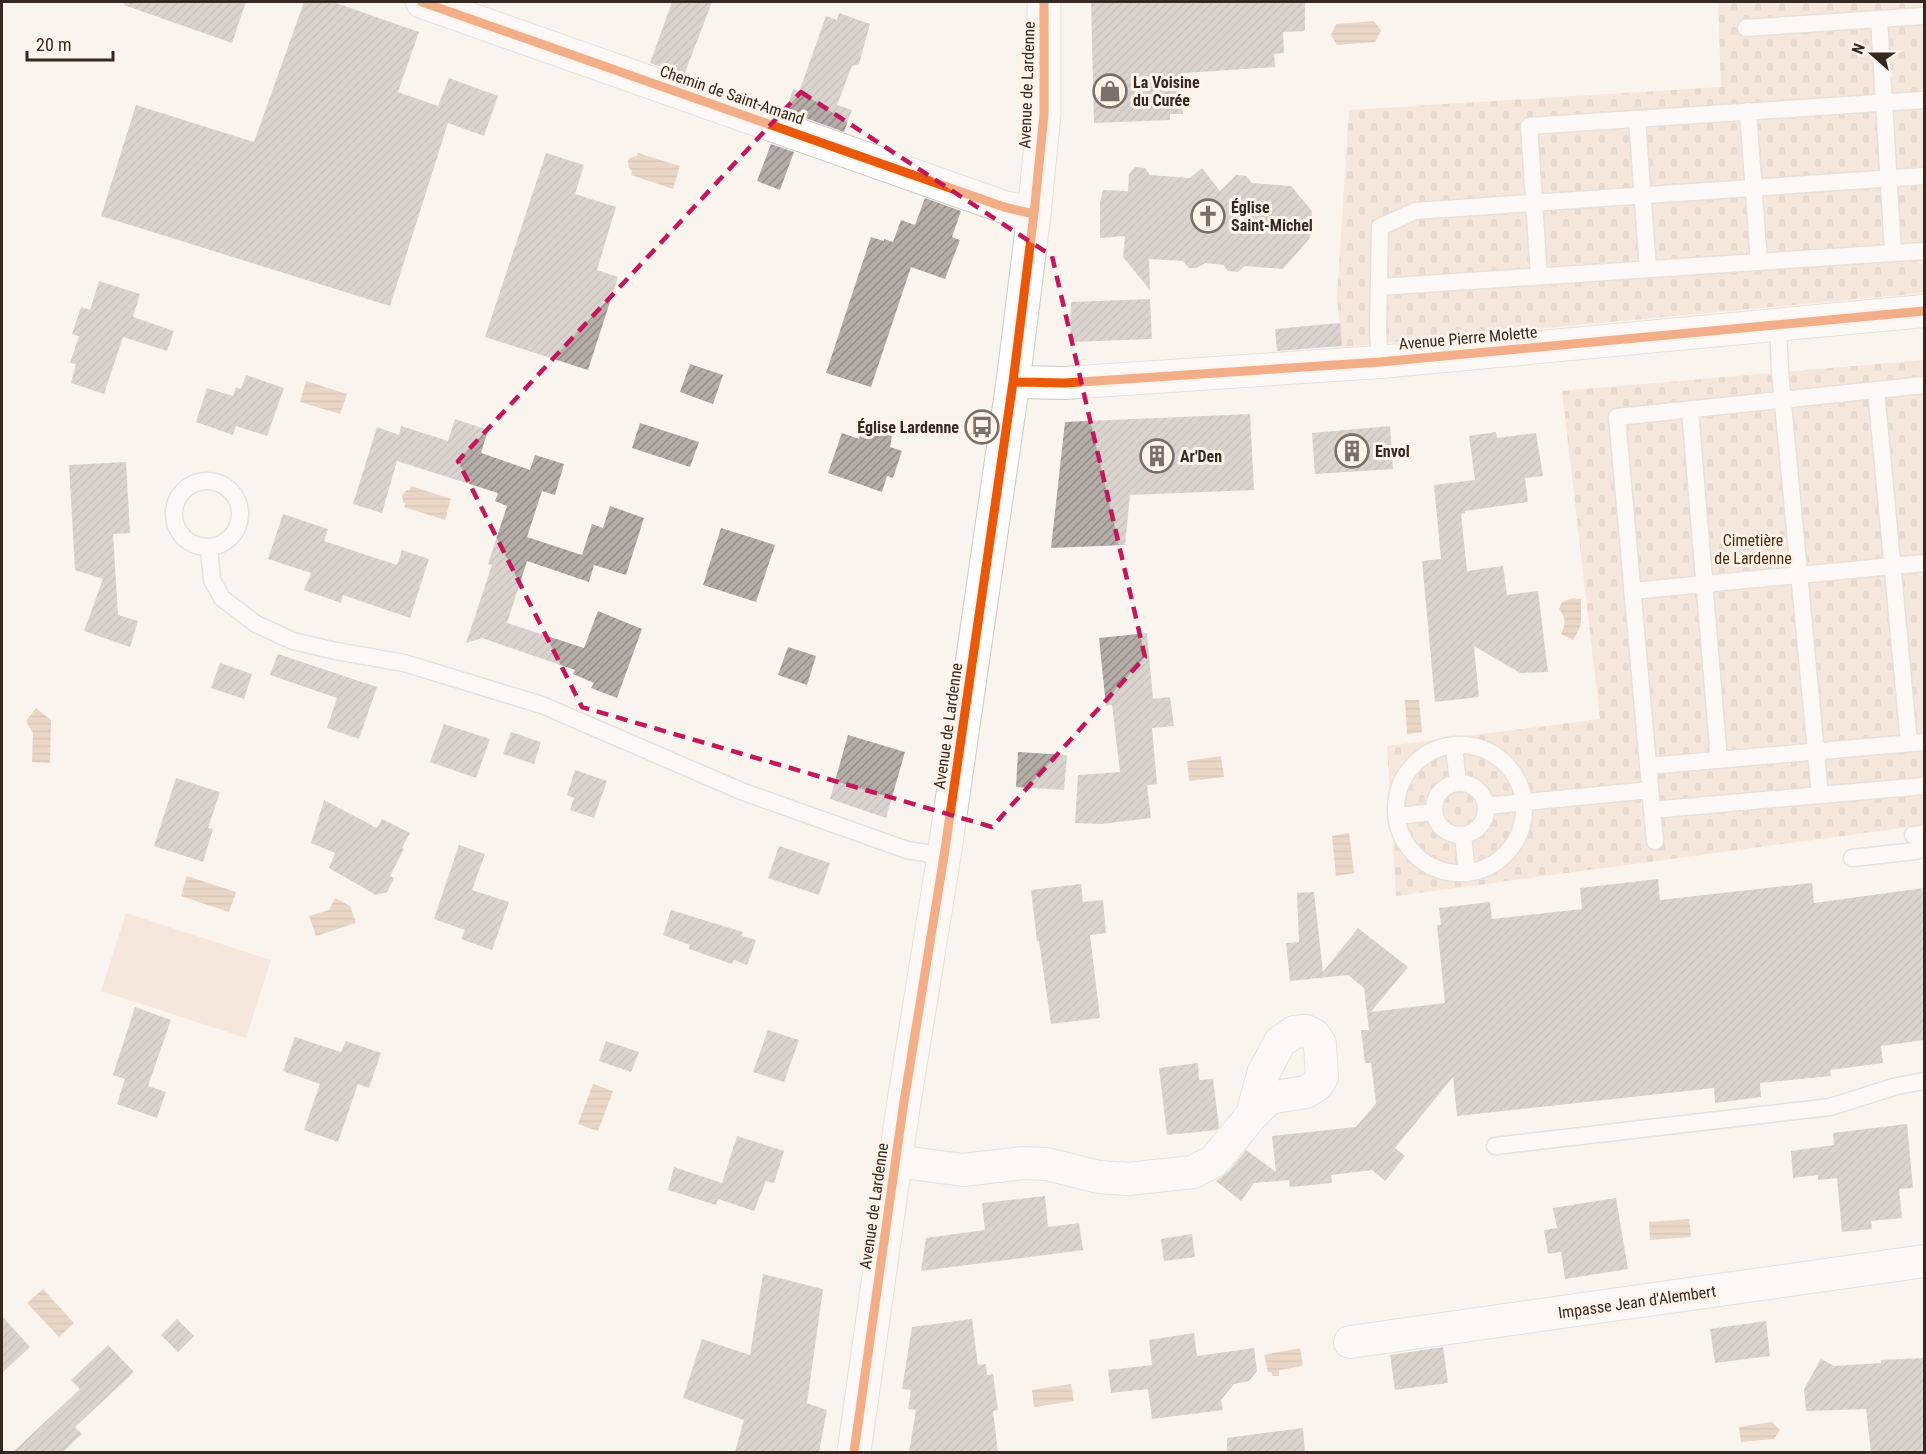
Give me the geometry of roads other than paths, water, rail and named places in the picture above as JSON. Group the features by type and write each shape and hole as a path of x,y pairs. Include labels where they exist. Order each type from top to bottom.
{"main road":[{"name":"Avenue de Lardenne","path":"854,1452 1013,382 1044,114 1044,2"}],"street":[{"name":"Chemin de Saint-Amand","path":"422,2 1004,207 1034,214"},
{"name":"Avenue Pierre Molette","path":"1013,382 1065,382 1380,362 1924,311"},
{"path":"896,1161 963,1170 1023,1162 1047,1164 1099,1177 1128,1179 1192,1172 1214,1161 1252,1115"},
{"name":"Impasse Jean d'Alembert","path":"1350,1342 1924,1262"}],"lane":[{"path":"1746,28 1924,16"},
{"path":"1879,19 1893,253"},
{"path":"1539,276 1529,126 1924,100"},
{"path":"1748,111 1759,262"},
{"path":"1637,119 1648,269"},
{"path":"1380,362 1380,227 1415,211 1924,176"},
{"path":"1379,286 1924,251"},
{"path":"1778,325 1820,795"},
{"path":"1654,841 1617,417 1924,385"},
{"path":"1648,766 1917,743 1892,566 1876,390"},
{"path":"1690,410 1719,760"},
{"path":"206,481 217,482 227,488 235,496 240,507 237,530 230,539 209,548 188,541 180,533 175,522 174,510 184,490 206,481"},
{"path":"209,548 212,580 222,598 256,624 293,640 336,651 404,663 542,705 741,791 907,850 944,856"},
{"path":"1632,591 1924,563"},
{"path":"1454,746 1458,783"},
{"path":"1454,746 1471,746 1501,759 1513,772 1520,786 1524,803 1524,819 1519,836 1510,850 1498,861 1483,869 1467,873 1450,873 1434,868 1420,859 1409,847 1401,832 1397,816 1397,799 1402,783 1411,769 1423,757 1438,749 1454,746"},
{"path":"1458,783 1464,783 1477,789 1485,800 1486,806 1484,820 1480,826 1463,835 1456,835 1444,829 1436,818 1435,805 1441,793 1451,785 1458,783"},
{"path":"1652,810 1924,786"},
{"path":"1486,806 1650,790"},
{"path":"1397,816 1435,812"},
{"path":"1463,835 1467,873"},
{"path":"1852,858 1916,851 1924,847"},
{"path":"1495,1146 1830,1107 1897,1086 1924,1081"}],"place":[{"name":"La Voisine du Curée","path":"1110,91"},
{"name":"Église Saint-Michel","path":"1208,216"},
{"name":"Église Lardenne","path":"982,427"},
{"name":"Envol","path":"1352,451"},
{"name":"Ar'Den","path":"1157,456"}],"park label":[{"name":"Cimetière de Lardenne","path":"1753,549"}]}
